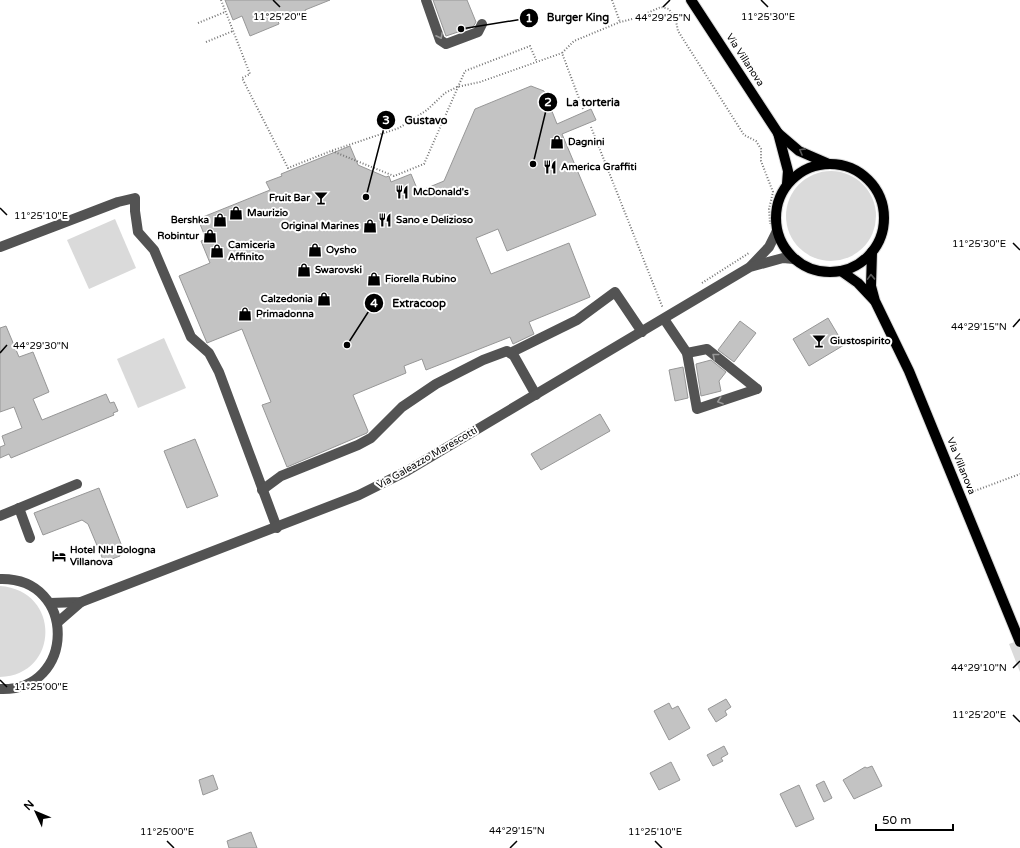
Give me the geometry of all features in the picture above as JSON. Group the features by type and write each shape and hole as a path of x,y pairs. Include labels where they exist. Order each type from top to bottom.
{"main road":[{"name":"Via Villanova","path":"691,0 778,133 799,151 829,164"},
{"name":"Via Villanova","path":"778,133 787,165 787,184"},
{"path":"829,164 844,166 858,172 870,181 878,194 883,209 884,224 880,239 872,252 853,267 841,271 828,272 815,270 794,259 782,244 773,229 779,198 787,184 799,173 813,166 829,164"},
{"name":"Via Villanova","path":"872,252 871,286 875,301 909,371 1020,642"},
{"name":"Via Villanova","path":"841,271 858,283 875,301"}],"street":[{"path":"426,0 440,40 446,44 478,32 482,24"},
{"path":"0,247 118,202 135,198 138,232 154,250 191,337 209,352 219,372 277,528"},
{"name":"Via Galeazzo Marescotti","path":"750,267 769,247 773,229"},
{"name":"Via Galeazzo Marescotti","path":"50,603 81,602 359,496 393,478 536,395 750,267 776,259 794,259"},
{"path":"510,353 577,320 615,292 642,332"},
{"path":"664,319 687,353 697,409 757,389 707,349 687,353"},
{"path":"262,490 281,476 358,445 371,438 402,407 436,384 483,360 507,351 514,356 536,395"},
{"path":"0,516 77,484"},
{"path":"19,508 30,538"},
{"path":"0,579 10,578 26,583 39,591 50,603 58,622 58,641 53,658 42,673 27,684 10,689 0,689"},
{"name":"Via Galeazzo Marescotti","path":"58,622 81,602"}],"path":[{"path":"221,0 250,74 242,78 288,168 331,151 399,128 426,110 445,93 457,87 480,82 562,53 574,41 620,22 636,18 661,7 669,9 673,14 678,31 744,135 756,141 761,149 761,161 773,192 769,209 773,229"},
{"path":"612,0 620,22"},
{"path":"198,23 225,12"},
{"path":"206,42 233,31"},
{"path":"331,151 394,176 424,164 465,71 530,46 537,62"},
{"path":"562,53 583,109"},
{"path":"591,127 662,306 669,304"},
{"path":"696,287 749,253"},
{"path":"960,496 1020,474"}],"shaded area":[{"path":"831,171 848,175 863,184 872,199 876,216 872,233 863,248 848,257 831,261 814,257 799,248 790,233 786,216 790,199 799,184 814,175"},
{"path":"115,219 136,268 89,289 67,240"},
{"path":"164,338 186,388 138,408 117,359"},
{"path":"0,586 20,591 34,602 43,616 45,632 42,648 34,662 20,673 0,677"},
{"path":"1020,640 1020,672 1009,644"}],"building":[{"path":"225,0 330,0 305,10 306,13 295,17 294,14 278,21 279,24 250,36 242,16 233,20"},
{"path":"433,0 467,0 476,22 473,27 446,36"},
{"path":"531,86 544,91 557,124 591,109 596,120 562,134 596,215 507,251 498,229 476,238 491,274 569,243 590,297 529,322 534,334 513,344 510,337 426,370 422,359 404,366 406,373 353,395 368,431 367,433 287,467 262,405 271,402 242,329 207,343 179,276 210,263 201,241 206,239 198,219 270,190 266,182 282,176 281,174 350,146 358,165 386,177 389,176 391,182 411,174 418,191 427,188 444,181 475,109"},
{"path":"828,318 844,345 809,366 793,339"},
{"path":"740,321 756,333 734,362 718,350"},
{"path":"6,326 19,357 33,352 49,392 33,399 42,420 106,394 110,403 114,402 118,411 113,413 114,415 11,458 9,454 0,458 0,447 5,445 2,436 22,428 14,407 0,412 0,328"},
{"path":"711,360 726,372 719,381 721,391 701,396 696,364"},
{"path":"683,367 688,398 675,401 669,370"},
{"path":"600,414 610,431 541,470 531,454"},
{"path":"195,439 218,496 187,508 164,451"},
{"path":"99,488 123,549 118,551 120,556 104,562 88,524 82,520 43,535 34,513"},
{"path":"726,699 731,707 725,711 727,715 716,722 708,709"},
{"path":"669,703 672,709 678,706 690,728 669,740 654,711"},
{"path":"724,746 728,754 721,758 723,761 713,766 707,755"},
{"path":"671,762 680,780 659,790 650,773"},
{"path":"872,766 882,786 854,799 843,780 865,767 867,768"},
{"path":"213,775 218,789 203,795 199,780"},
{"path":"824,781 832,798 824,802 816,785"},
{"path":"799,785 814,819 796,827 780,794"},
{"path":"251,832 257,848 229,848 227,841"}],"place":[{"name":"Burger King","path":"461,29"},
{"name":"Dagnini","path":"557,142"},
{"name":"La torteria","path":"533,164"},
{"name":"America Graffiti","path":"550,167"},
{"name":"McDonald's","path":"402,192"},
{"name":"Gustavo","path":"366,197"},
{"name":"Fruit Bar","path":"321,198"},
{"name":"Maurizio","path":"236,213"},
{"name":"Bershka","path":"220,220"},
{"name":"Sano e Delizioso","path":"385,220"},
{"name":"Original Marines","path":"370,226"},
{"name":"Robintur","path":"210,236"},
{"name":"Oysho","path":"315,250"},
{"name":"Camiceria Affinito","path":"217,251"},
{"name":"Swarovski","path":"304,270"},
{"name":"Fiorella Rubino","path":"374,279"},
{"name":"Calzedonia","path":"324,299"},
{"name":"Primadonna","path":"245,314"},
{"name":"Giustospirito","path":"819,341"},
{"name":"Extracoop","path":"347,345"},
{"name":"Hotel NH Bologna Villanova","path":"59,556"}]}
